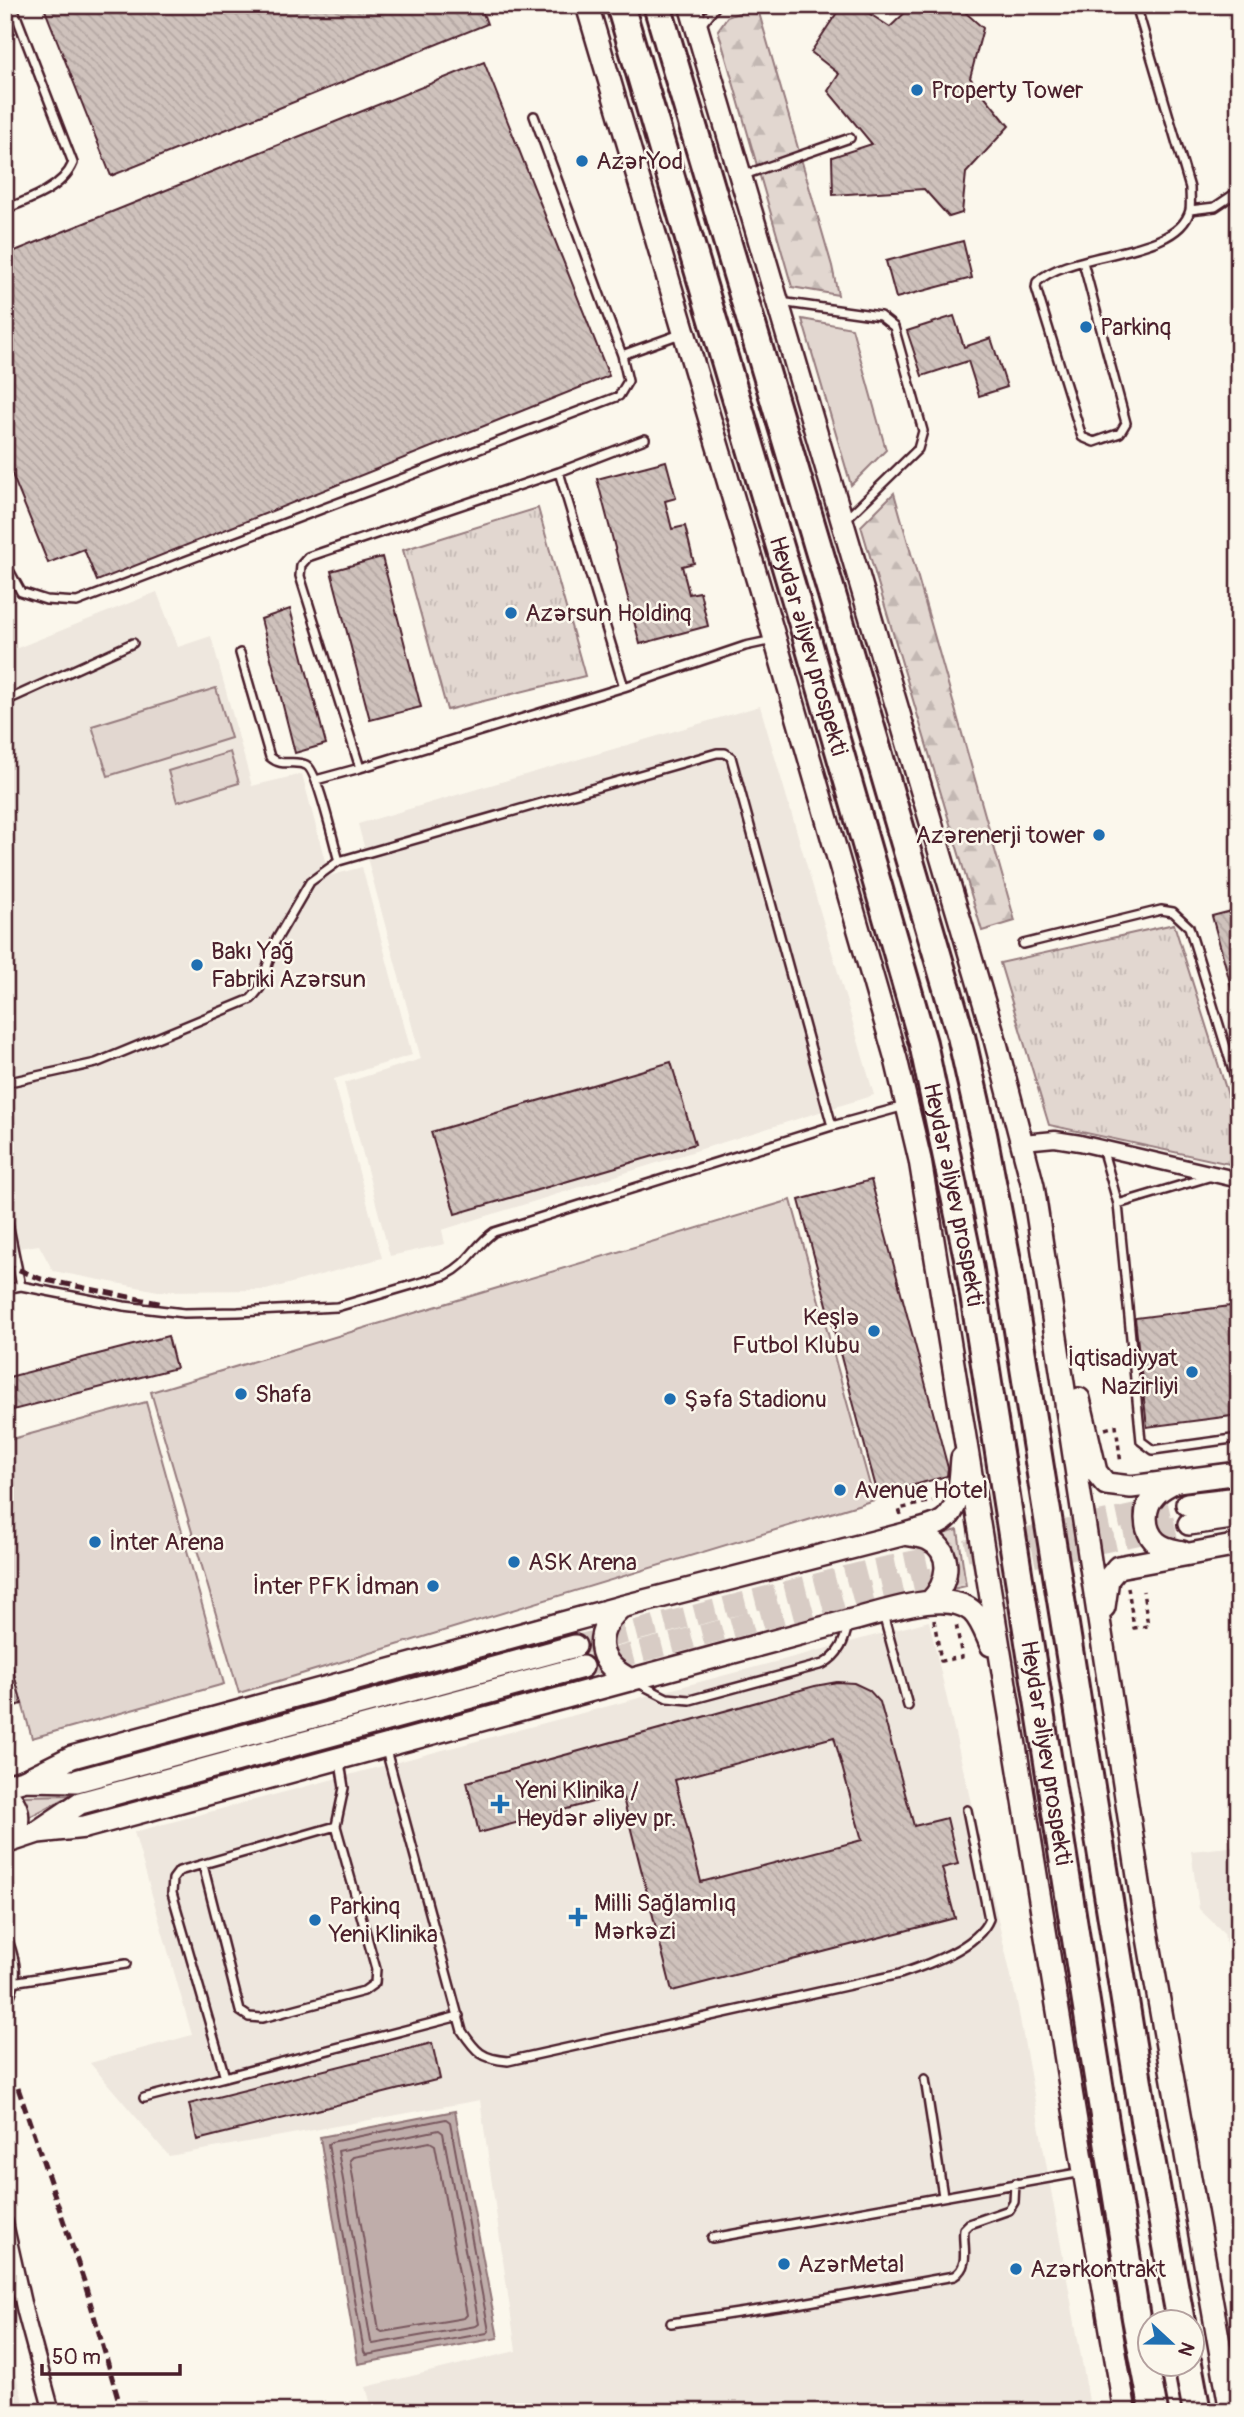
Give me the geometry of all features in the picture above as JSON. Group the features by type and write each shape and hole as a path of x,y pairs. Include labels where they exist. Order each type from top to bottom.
{"highway":[{"name":"Heydər Əliyev prospekti","path":"620,5 893,936 923,1043 946,1142 969,1263 1136,2318 1154,2412"},
{"name":"Heydər Əliyev prospekti","path":"657,5 961,1036 1007,1261 1143,2112 1178,2308"},
{"path":"1191,2378 1197,2412"}],"main road":[{"path":"587,5 775,639 907,1105 920,1160 1125,2412"},
{"path":"690,5 776,302 844,521 1023,1142 1096,1472 1106,1484 1121,1487 1239,1473"},
{"path":"1033,1186 1143,1909 1233,2405"},
{"path":"15,1783 72,1757 621,1606 936,1524 951,1512 959,1486 965,1428"},
{"path":"1179,1479 1156,1493 1149,1503 1146,1522 1149,1534 1156,1542 1165,1548 1186,1553"},
{"path":"1239,1498 1188,1514 1239,1517"},
{"path":"905,1534 926,1538 942,1553 946,1567 945,1583 930,1602"},
{"path":"1103,1637 1106,1588 1113,1571 1125,1564 1239,1545"},
{"path":"5,1842 38,1832 86,1828 848,1621 930,1602 961,1605 972,1611 979,1619 1002,1665"},
{"path":"621,1606 609,1618 603,1629 601,1642 603,1654 610,1667 631,1680"},
{"path":"15,1783 76,1781 575,1646"},
{"path":"38,1832 80,1803 582,1667"},
{"path":"5,1793 15,1804 18,1822 15,1831 5,1842"}],"street":[{"path":"1023,1142 1055,1139 1239,1180"},
{"path":"5,1942 13,1965 12,1982 5,1997"},
{"path":"5,2223 52,2412"}],"lane":[{"path":"5,209 43,192 65,177 73,163 12,5"},
{"path":"697,29 717,5"},
{"path":"1083,262 1126,423 1121,433 1094,442 1082,437 1036,288 1037,282 1083,262 1152,243 1178,231 1190,211 1190,188 1136,5"},
{"path":"5,563 21,592 46,600 77,602 619,396 628,381 622,355 534,116"},
{"path":"740,177 850,138"},
{"path":"1190,211 1215,208 1239,191"},
{"path":"776,302 880,316 894,327 923,431 918,449 844,521"},
{"path":"622,355 684,333"},
{"path":"360,768 300,576 301,565 308,557 559,472 645,439"},
{"path":"559,472 624,687"},
{"path":"316,780 624,687 745,646 775,639"},
{"path":"5,704 12,698 133,643"},
{"path":"240,653 270,757 277,763 310,766 339,862"},
{"path":"5,1083 96,1063 251,999 260,988 275,942 310,883 339,862 716,753 725,753 731,757 831,1126"},
{"path":"1023,944 1161,911 1173,912 1189,926 1239,1090"},
{"path":"5,1289 21,1286 124,1306 184,1313 337,1307 446,1275 460,1268 485,1238 494,1232 831,1126 907,1105"},
{"path":"1101,1148 1118,1203 1141,1441 1153,1450 1239,1438"},
{"path":"1118,1203 1215,1175"},
{"path":"5,1208 21,1286"},
{"path":"883,1613 908,1706"},
{"path":"631,1680 667,1698 690,1700 823,1664 840,1649 846,1637 848,1621"},
{"path":"385,1746 462,2031 474,2049 491,2060 508,2061 900,1974 942,1959 985,1929 989,1919 967,1810"},
{"path":"203,1865 240,2011 249,2017 262,2018 364,1991 375,1983 376,1969 336,1826 344,1788 339,1758"},
{"path":"225,2077 173,1893 173,1879 179,1871 336,1826"},
{"path":"12,1982 126,1964"},
{"path":"144,2098 458,2016"},
{"path":"925,2079 943,2196"},
{"path":"712,2238 1084,2172"},
{"path":"671,2323 954,2276 964,2265 965,2227 1009,2210 1014,2202 1015,2183"}],"path":[{"path":"1116,1426 1121,1464"},
{"path":"899,1509 933,1501"},
{"path":"1127,1581 1133,1628 1149,1626 1143,1591"},
{"path":"930,1602 941,1661 962,1657 955,1614"}],"shaded area":[{"name":"Bakı Yağ Fabriki Azərsun","path":"157,592 178,647 211,636 252,786 302,774 329,876 362,867 412,1055 334,1079 382,1258 266,1290 158,1291 53,1271 39,1245 5,1250 5,653"},
{"path":"760,706 874,1095 442,1230 445,1244 390,1256 344,1083 421,1059 358,824"},
{"path":"929,1621 1017,2002 1091,2412 373,2412 366,2387 516,2351 480,2100 169,2156 90,2063 192,2035 134,1832"},
{"path":"1239,1846 1239,2023 1224,1933 1199,1909 1191,1851"},
{"path":"16,2375 26,2412 5,2412 5,2377"}],"green space":[{"path":"757,6 838,295 792,287 718,30 727,17"},
{"path":"802,319 852,328 886,450 851,485"},
{"path":"894,493 1015,921 982,931 861,526"},
{"path":"538,508 585,676 447,710 403,550"},
{"path":"216,688 231,738 108,776 92,726"},
{"path":"230,752 239,783 177,802 168,771"},
{"path":"1174,924 1239,1130 1239,1160 1234,1165 1049,1125 1000,963"},
{"path":"791,1200 874,1500 239,1693 151,1392"},
{"name":"İnter Arena","path":"146,1402 224,1684 32,1738 5,1643 5,1441"},
{"path":"958,1530 966,1586 953,1589 954,1560 942,1534"},
{"path":"72,1795 29,1817 23,1796"}],"water":[{"path":"455,2111 498,2338 358,2364 320,2137"}],"building":[{"path":"43,5 480,5 487,24 111,176"},
{"path":"842,5 856,5 890,27 913,5 957,5 983,28 970,78 1009,126 966,173 962,213 949,217 924,189 833,195 832,157 872,144 828,91 839,74 811,52"},
{"path":"484,62 609,376 97,581 84,549 48,563 5,457 5,255"},
{"path":"963,241 972,278 896,298 886,261"},
{"path":"954,316 964,347 991,338 1007,387 979,396 968,361 922,376 907,331"},
{"path":"666,461 676,498 665,501 672,529 685,526 694,563 682,566 689,594 700,592 708,626 640,644 597,479"},
{"path":"382,557 421,707 370,720 331,571"},
{"path":"290,609 326,744 295,753 261,619"},
{"path":"1239,909 1239,996 1234,997 1212,916"},
{"path":"671,1062 695,1144 455,1214 431,1132"},
{"path":"871,1180 948,1468 947,1476 878,1495 799,1200"},
{"path":"1239,1305 1239,1415 1147,1427 1135,1318"},
{"path":"168,1336 176,1368 5,1412 5,1378"},
{"path":"5,1659 10,1659 22,1704 5,1709"},
{"path":"837,1682 854,1683 869,1690 880,1702 914,1826 947,1818 958,1864 942,1868 955,1918 672,1991 622,1794 479,1833 467,1782","holes":["834,1737 862,1840 701,1882 675,1780"]},
{"path":"432,2043 440,2079 197,2140 189,2104"}],"tunnel":[{"path":"575,1646 867,1571 1187,1504"},
{"path":"582,1667 867,1592 1189,1524"}],"railway":[{"path":"5,1264 41,1279 164,1304"},
{"path":"18,2088 84,2281 122,2412"}],"place":[{"name":"Property Tower","path":"917,90"},
{"name":"AzərYod","path":"582,161"},
{"name":"Parkinq","path":"1086,327"},
{"name":"Azərsun Holdinq","path":"511,613"},
{"name":"Azərenerji tower","path":"1099,835"},
{"name":"Bakı Yağ Fabriki Azərsun","path":"197,965"},
{"name":"Keşlə Futbol Klubu","path":"874,1331"},
{"name":"İqtisadiyyat Nazirliyi","path":"1192,1372"},
{"name":"Shafa","path":"241,1394"},
{"name":"Şəfa Stadionu","path":"670,1399"},
{"name":"Avenue Hotel","path":"840,1490"},
{"name":"İnter Arena","path":"95,1542"},
{"name":"ASK Arena","path":"514,1562"},
{"name":"İnter PFK İdman","path":"433,1586"},
{"name":"Yeni Klinika / Heydər Əliyev pr.","path":"500,1804"},
{"name":"Milli Sağlamlıq Mərkəzi","path":"578,1917"},
{"name":"Parkinq Yeni Klinika","path":"315,1920"},
{"name":"AzərMetal","path":"784,2264"},
{"name":"Azərkontrakt","path":"1016,2269"}]}
